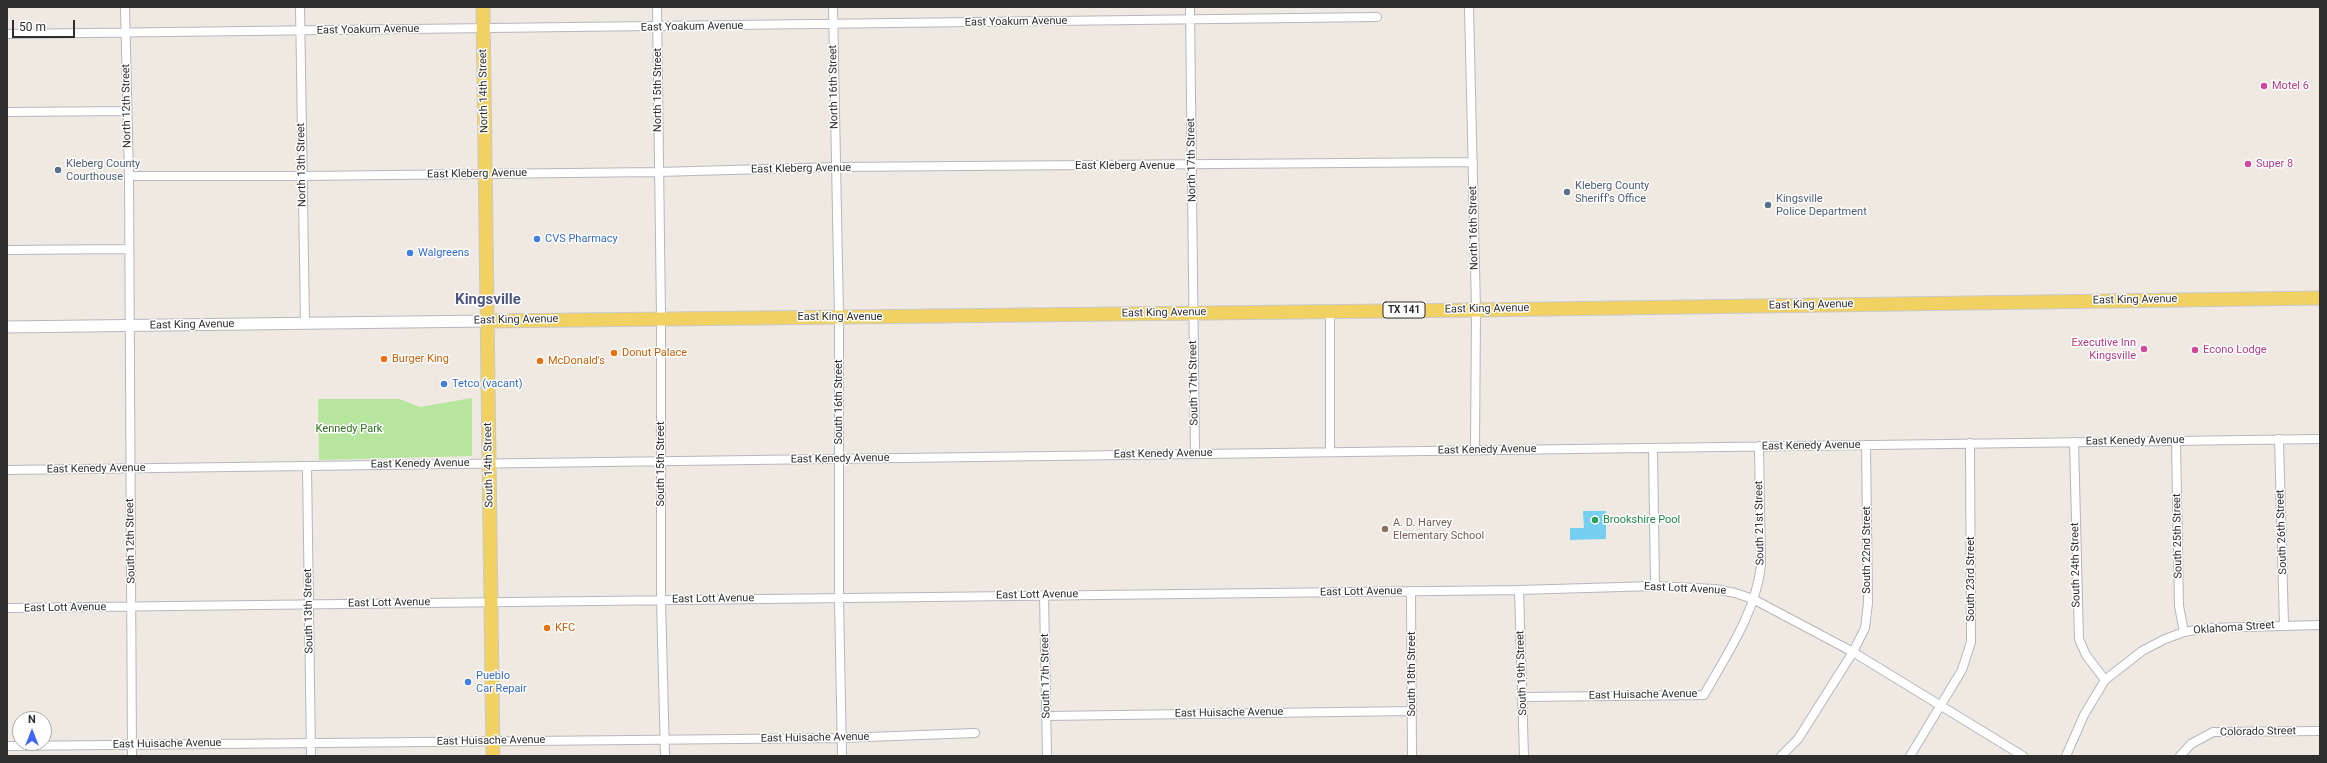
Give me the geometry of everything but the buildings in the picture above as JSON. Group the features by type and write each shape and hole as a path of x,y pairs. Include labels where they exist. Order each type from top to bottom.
{"main road":[{"name":"North 14th Street","path":"483,7 485,174"},
{"name":"South 14th Street","path":"485,174 493,756"},
{"name":"East King Avenue","path":"7,327 487,321 661,317 839,317 1476,310 2320,298"}],"street":[{"name":"North 12th Street","path":"125,7 129,176 129,325"},
{"name":"North 13th Street","path":"300,7 305,323"},
{"name":"North 15th Street","path":"658,7 658,172"},
{"name":"North 16th Street","path":"832,7 836,167"},
{"name":"North 17th Street","path":"1190,7 1193,166 1193,312"},
{"name":"North 16th Street","path":"1469,7 1476,310 1475,450"},
{"name":"East Yoakum Avenue","path":"7,34 833,25 1377,17"},
{"path":"7,112 127,111"},
{"name":"East Kleberg Avenue","path":"129,176 302,176 658,172 836,167 1193,166 1472,162"},
{"name":"South 16th Street","path":"836,167 839,317 839,597 842,756"},
{"name":"South 15th Street","path":"658,172 661,317 661,600 665,756"},
{"path":"7,250 129,249"},
{"path":"1330,311 1330,452"},
{"name":"South 17th Street","path":"1193,312 1195,454"},
{"name":"South 12th Street","path":"129,325 132,756"},
{"name":"South 26th Street","path":"2279,439 2284,625"},
{"name":"East Kenedy Avenue","path":"7,470 2320,439"},
{"name":"South 25th Street","path":"2176,441 2179,606 2184,632"},
{"name":"South 24th Street","path":"2074,442 2079,639 2086,655 2105,680"},
{"name":"South 23rd Street","path":"1910,756 1962,670 1971,642 1970,443"},
{"name":"South 22nd Street","path":"1780,756 1798,739 1852,652 1865,628 1868,603 1866,445"},
{"name":"South 21st Street","path":"1753,599 1759,583 1761,565 1759,446"},
{"path":"1653,448 1655,586"},
{"name":"South 13th Street","path":"307,466 311,756"},
{"name":"East Lott Avenue","path":"7,608 1519,590 1655,586 1715,589 1753,599 1852,652 1939,707 2023,756"},
{"name":"South 19th Street","path":"1519,590 1524,756"},
{"name":"South 18th Street","path":"1411,591 1412,756"},
{"name":"South 17th Street","path":"1044,595 1047,756"},
{"name":"East Huisache Avenue","path":"1523,697 1704,695 1742,626 1753,599"},
{"name":"Oklahoma Street","path":"2066,756 2084,715 2105,680 2142,651 2184,632 2208,628 2320,625"},
{"name":"East Huisache Avenue","path":"1046,716 1412,711"},
{"name":"Colorado Street","path":"2180,756 2191,744 2213,732 2320,731"},
{"name":"East Huisache Avenue","path":"7,746 842,738 975,733"}],"green space":[{"name":"Kennedy Park","path":"472,398 472,456 319,460 318,399 399,399 420,407"}],"water":[{"name":"Brookshire Pool","path":"1583,511 1606,511 1606,539 1570,540 1570,528 1584,528"}],"place":[{"name":"Motel 6","path":"2264,86"},
{"name":"Super 8","path":"2248,164"},
{"name":"Kleberg County Courthouse","path":"58,170"},
{"name":"Kleberg County Sheriff's Office","path":"1567,192"},
{"name":"Kingsville Police Department","path":"1768,205"},
{"name":"CVS Pharmacy","path":"537,239"},
{"name":"Walgreens","path":"410,253"},
{"name":"Executive Inn Kingsville","path":"2144,349"},
{"name":"Econo Lodge","path":"2195,350"},
{"name":"Donut Palace","path":"614,353"},
{"name":"Burger King","path":"384,359"},
{"name":"McDonald's","path":"540,361"},
{"name":"Tetco (vacant)","path":"444,384"},
{"name":"Brookshire Pool","path":"1595,520"},
{"name":"A. D. Harvey Elementary School","path":"1385,529"},
{"name":"KFC","path":"547,628"},
{"name":"Pueblo Car Repair","path":"468,682"}],"district":[{"name":"Kingsville","path":"488,300"}]}
